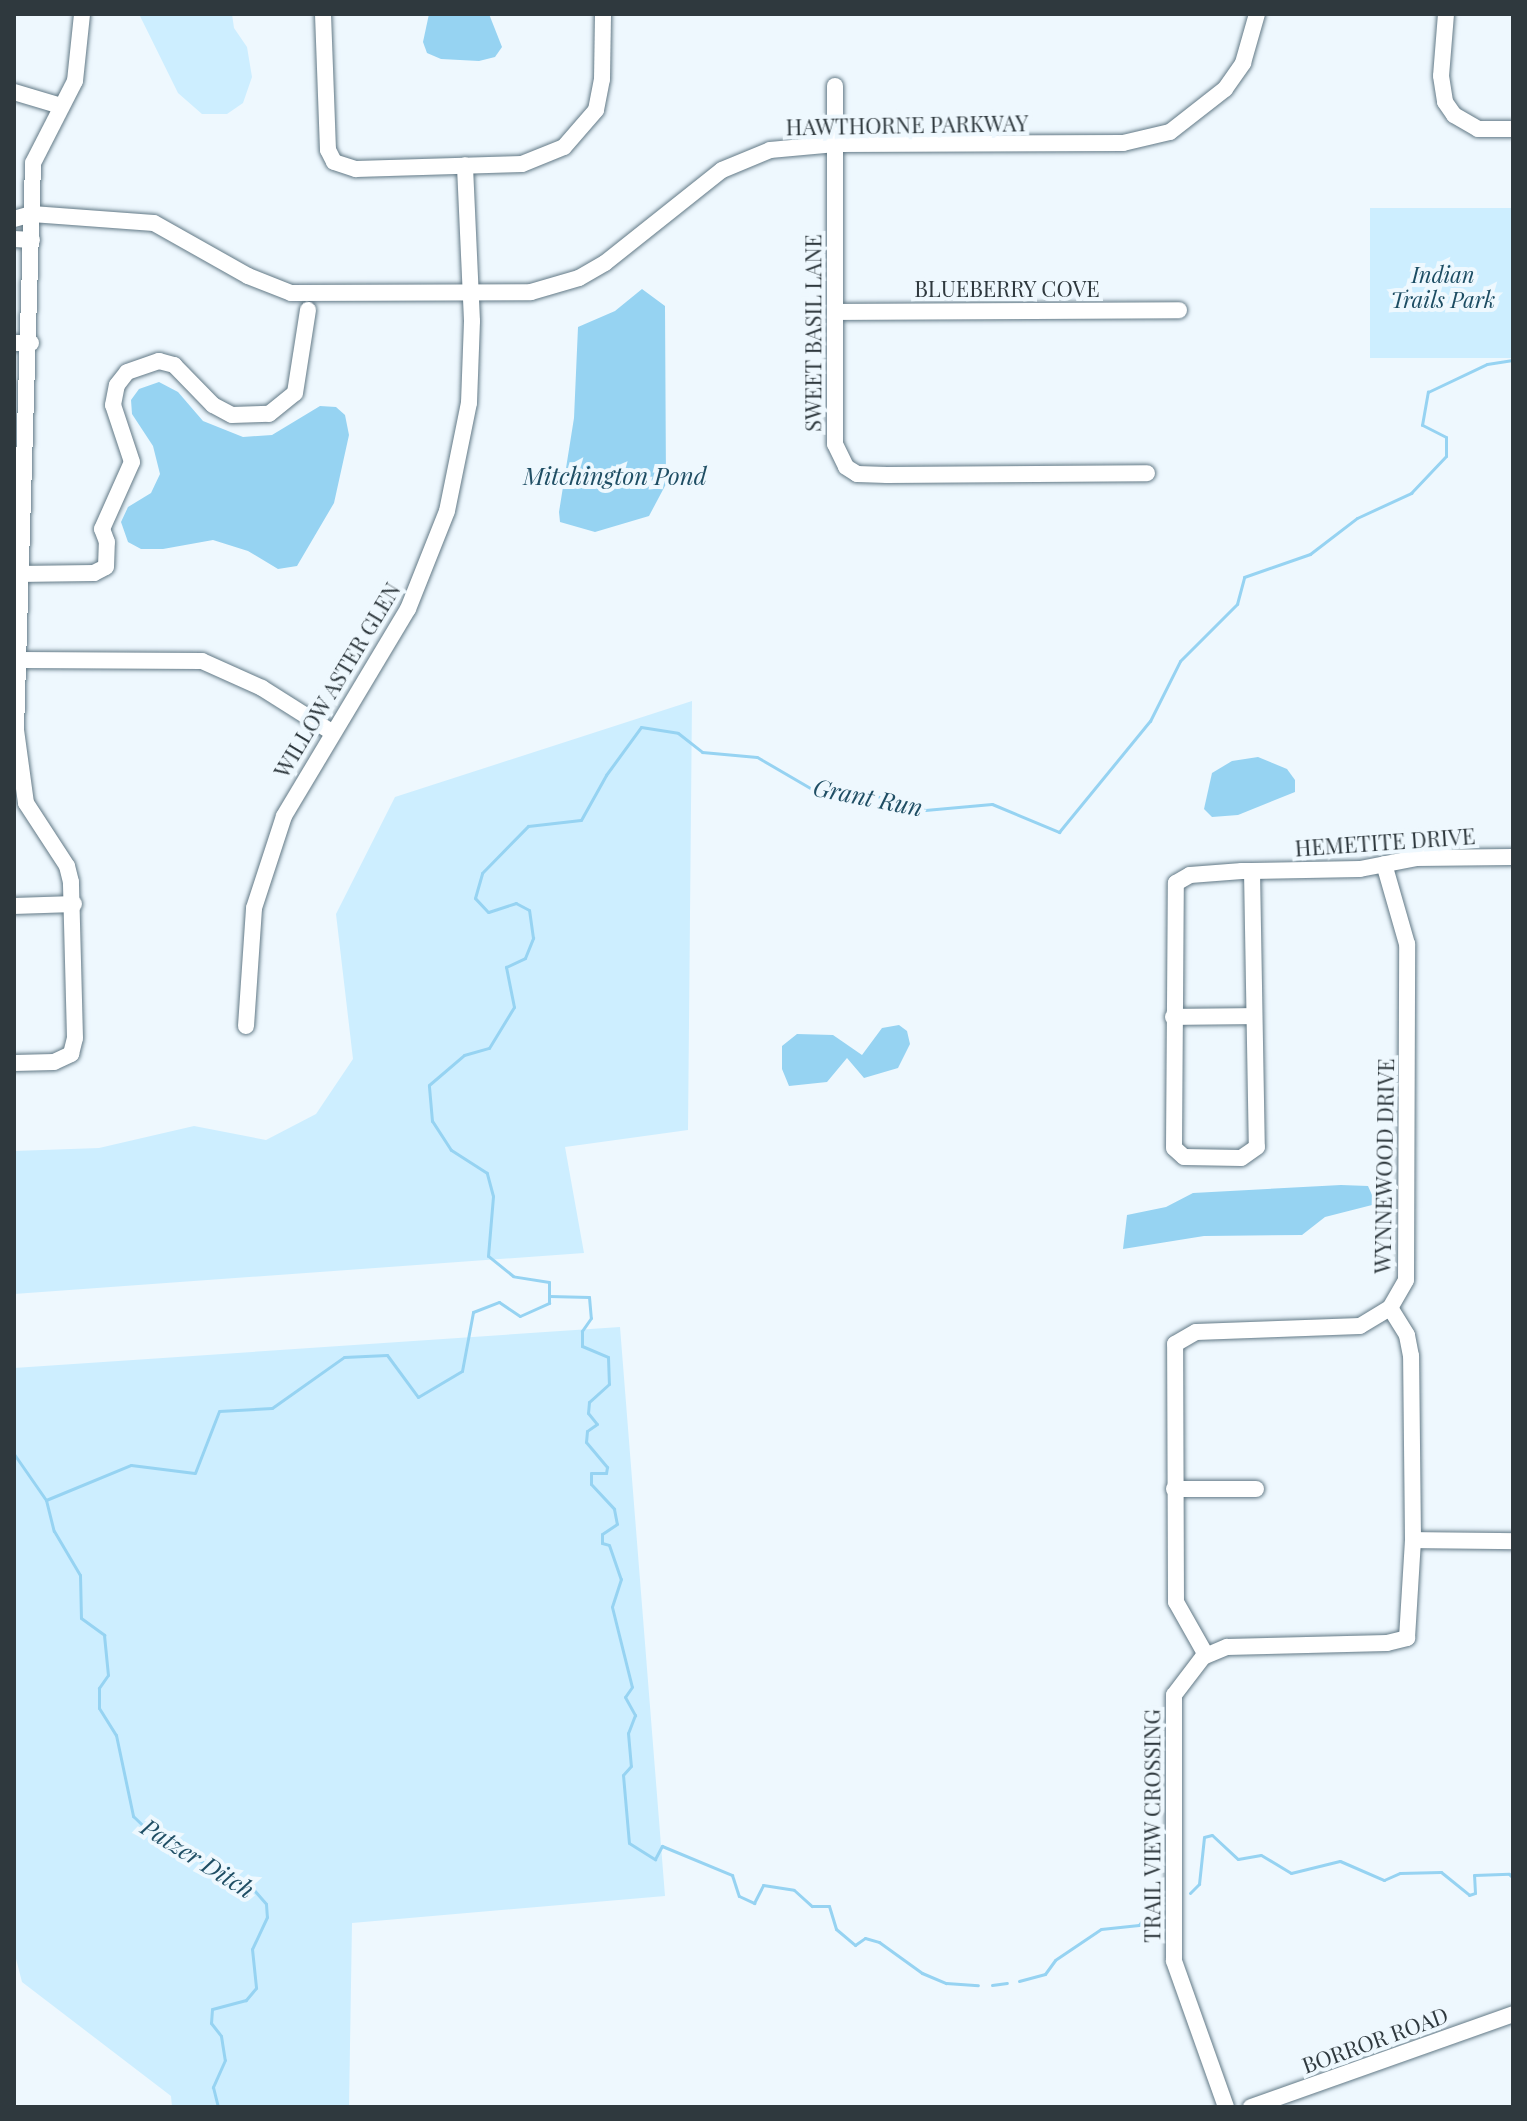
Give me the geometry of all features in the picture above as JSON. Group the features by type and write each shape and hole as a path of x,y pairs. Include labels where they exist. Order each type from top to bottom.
{"street":[{"path":"14,1063 54,1062 71,1054 75,1038 74,904 67,866 36,824 20,784 17,574 23,343 32,240 21,215 37,148 80,65 82,14"},
{"path":"323,14 328,150 334,162 348,169 533,161 574,140 590,120 600,94 603,14"},
{"name":"HAWTHORNE PARKWAY","path":"21,215 154,223 248,276 291,293 531,292 579,278 741,160 786,147 836,144 1092,145 1170,132 1225,89 1243,63 1257,14"},
{"path":"1446,14 1441,76 1445,102 1454,115 1478,129 1513,129"},
{"name":"SWEET BASIL LANE","path":"835,86 835,444 838,456 857,474 1147,473"},
{"path":"14,92 61,106"},
{"name":"WILLOW ASTER GLEN","path":"246,1026 254,908 284,816 330,731 408,609 447,511 469,403 470,293 465,165"},
{"path":"14,239 32,240"},
{"path":"17,574 94,573 106,567 107,542 102,529 132,462 113,405 117,385 127,372 159,361 174,365 223,410 251,418 269,414 295,393 308,310"},
{"name":"BLUEBERRY COVE","path":"835,312 1179,310"},
{"path":"18,660 202,661 262,688 330,731"},
{"name":"HEMETITE DRIVE","path":"1173,1017 1172,891 1190,875 1384,864 1416,858 1513,857"},
{"name":"WYNNEWOOD DRIVE","path":"1384,864 1407,944 1408,975 1409,1265 1390,1308"},
{"path":"1252,871 1257,1147 1250,1156 1215,1160 1184,1157 1174,1148 1173,1017 1254,1016"},
{"path":"14,906 74,904"},
{"path":"1390,1308 1407,1335 1411,1356 1413,1540 1407,1638 1387,1643 1255,1644 1206,1655 1176,1602 1174,1489 1174,1350 1178,1339 1196,1332 1336,1331 1360,1326 1390,1308"},
{"path":"1174,1489 1256,1489"},
{"path":"1413,1540 1513,1541"},
{"name":"TRAIL VIEW CROSSING","path":"1206,1655 1181,1681 1172,1712 1172,1941 1178,1976 1226,2107"},
{"name":"BORROR ROAD","path":"1251,2107 1513,2014"}],"green space":[{"path":"139,14 232,14 234,28 247,47 252,77 243,103 227,114 202,114 178,93"},
{"name":"Indian Trails Park","path":"1370,208 1513,208 1513,358 1370,358"},
{"path":"692,701 688,1130 565,1147 584,1253 14,1294 14,1151 99,1148 194,1126 266,1140 316,1114 353,1059 336,914 395,797"},
{"path":"620,1327 665,1896 352,1923 349,2107 172,2107 171,2096 22,1982 14,1951 14,1368"}],"water":[{"path":"429,14 489,14 502,47 495,57 479,61 441,59 427,53 423,42"},
{"name":"Mitchington Pond","path":"642,289 665,306 666,484 649,516 595,532 560,522 559,512 574,418 578,327 615,311"},
{"path":"159,382 178,392 203,421 243,437 272,435 320,406 336,407 345,415 349,435 334,503 297,566 278,569 248,551 213,540 163,549 141,549 128,542 121,522 128,507 151,493 160,474 153,446 132,414 131,400 139,389"},
{"path":"1258,757 1287,769 1295,780 1295,792 1238,815 1212,817 1204,809 1212,773 1232,761"},
{"path":"899,1025 907,1031 910,1044 898,1068 864,1078 847,1058 827,1082 789,1086 782,1069 782,1046 797,1034 833,1035 862,1055 882,1028"},
{"path":"1368,1186 1376,1204 1325,1217 1302,1235 1204,1236 1123,1249 1127,1215 1166,1207 1193,1193"}],"waterway":[{"name":"Grant Run","path":"14,1454 46,1500 131,1465 195,1473 219,1411 272,1408 344,1357 387,1355 418,1397 462,1371 473,1312 499,1302 520,1316 549,1303 549,1282 513,1276 488,1256 493,1196 487,1173 451,1150 432,1121 429,1085 464,1055 489,1048 514,1007 506,967 525,958 533,938 529,910 516,903 488,912 475,898 482,873 528,826 581,820 606,775 641,727 678,733 702,752 757,757 817,792 877,796 925,810 992,804 1059,832 1150,721 1180,661 1237,604 1244,577 1310,554 1357,518 1411,493 1446,456 1446,437 1422,425 1428,392 1487,364 1513,360"},
{"path":"549,1296 589,1297 591,1318 582,1331 582,1346 608,1357 609,1384 589,1402 588,1413 597,1424 587,1431 586,1442 607,1467 606,1473 591,1473 591,1484 614,1509 617,1524 602,1534 602,1543 609,1545 621,1579 612,1607 632,1687 625,1697 635,1715 628,1733 631,1766 623,1775 629,1843 655,1859 662,1846 732,1875 739,1896 754,1903 763,1885 794,1890 812,1906 829,1906 836,1929 855,1945 865,1938 879,1942 922,1973 946,1983 978,1985"},
{"name":"Patzer Ditch","path":"46,1500 54,1531 80,1575 81,1618 104,1635 108,1675 99,1688 99,1708 116,1735 133,1816 153,1835 254,1890 266,1904 267,1917 252,1949 256,1988 246,2000 212,2009 211,2023 221,2036 225,2060 213,2087 218,2107"},
{"path":"1190,1893 1199,1884 1204,1837 1212,1835 1238,1859 1261,1855 1291,1873 1340,1861 1384,1880 1400,1873 1441,1872 1469,1895 1475,1893 1474,1875 1509,1874 1513,1878"},
{"path":"1019,1981 1045,1974 1055,1960 1101,1929 1139,1925 1149,1911 1158,1910"},
{"path":"992,1985 1007,1983"}]}
